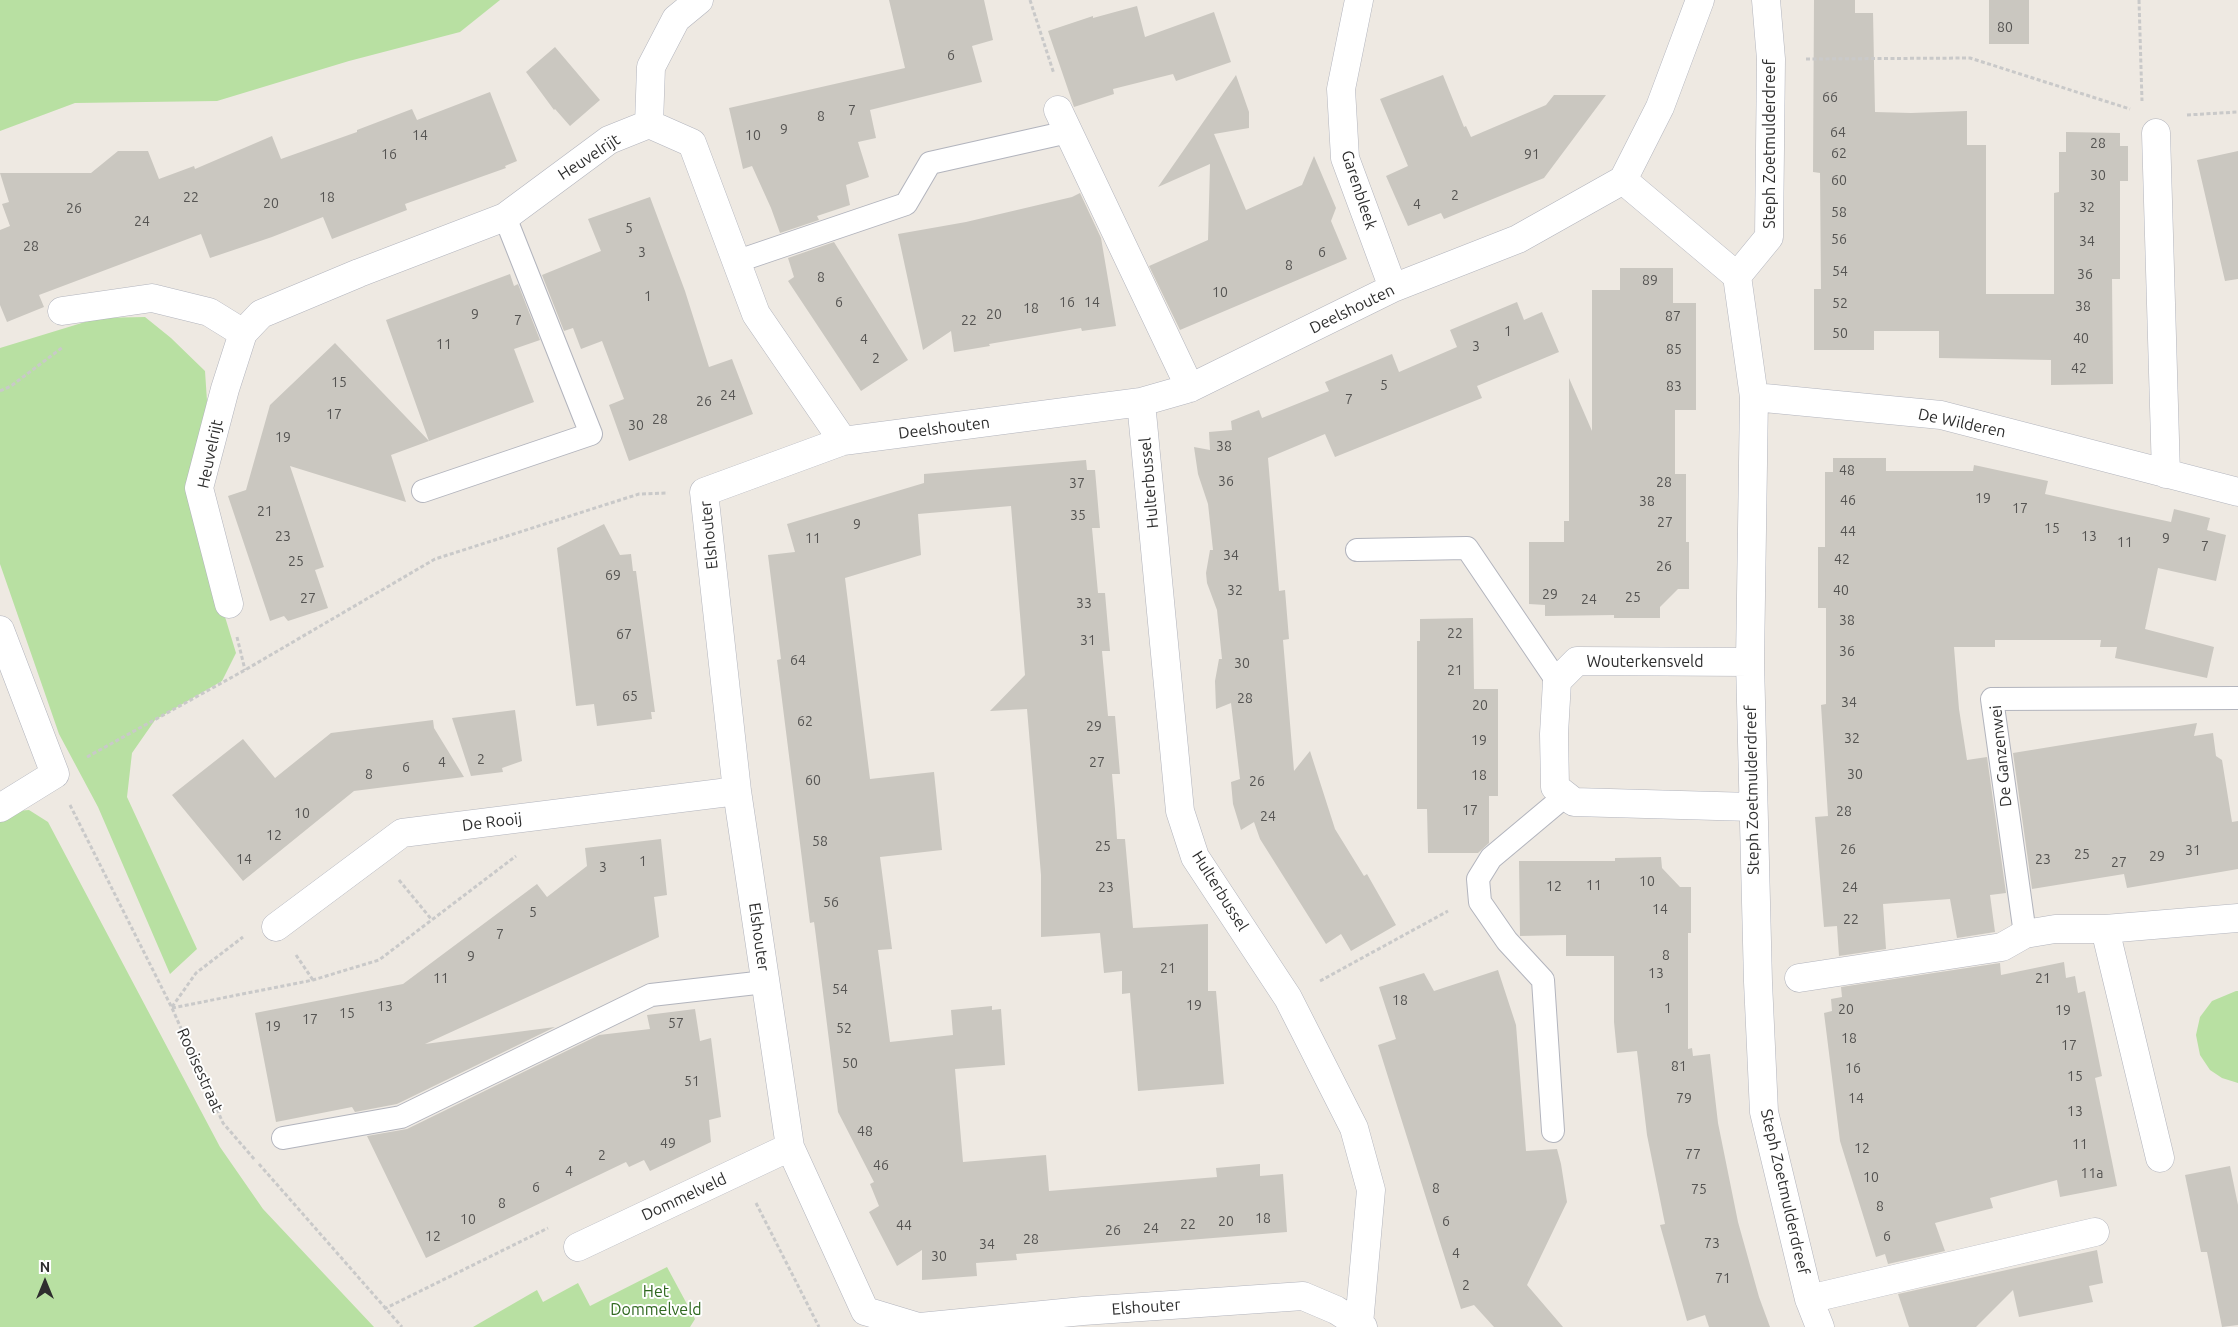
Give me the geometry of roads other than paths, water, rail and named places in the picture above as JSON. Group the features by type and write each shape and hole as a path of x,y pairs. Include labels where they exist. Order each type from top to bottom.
{"street":[{"path":"699,0 676,19 651,67 649,124 692,143 756,314 843,441"},
{"name":"Garenbleek","path":"1359,0 1341,89 1346,158 1393,288"},
{"path":"1700,0 1660,107 1623,180 1737,276"},
{"name":"Steph Zoetmulderdreef","path":"1766,0 1771,60 1769,237 1737,276 1754,397 1750,662 1752,807 1764,1112 1809,1299 1820,1327"},
{"path":"1063,121 1190,388"},
{"name":"Heuvelrijt","path":"229,604 199,488 224,389 243,334 262,314 359,273 505,217 610,140 649,124"},
{"path":"2156,133 2166,474"},
{"name":"Deelshouten","path":"704,492 843,441 1141,402 1190,388 1393,288 1518,239 1623,180"},
{"path":"62,311 152,298 209,312 243,334"},
{"name":"De Wilderen","path":"1754,397 1941,415 2238,492"},
{"name":"Hulterbussel","path":"1141,402 1180,811 1195,857 1288,998 1354,1128 1371,1190 1361,1325"},
{"name":"Elshouter","path":"704,492 737,791 790,1147 858,1319 919,1327 1084,1319 1303,1296 1336,1310 1361,1325"},
{"path":"0,630 55,774 0,808"},
{"name":"Wouterkensveld","path":"1557,681 1578,661 1750,662"},
{"path":"1557,681 1554,734 1555,787 1574,802 1752,807"},
{"name":"De Rooij","path":"276,928 402,833 737,791"},
{"path":"1799,978 2002,947 2025,934 2055,929 2105,929 2238,918"},
{"path":"2105,929 2160,1158"},
{"name":"Dommelveld","path":"578,1247 790,1147"},
{"path":"1809,1299 2095,1232"}],"lane":[{"path":"735,262 906,204 930,163 1063,121"},
{"path":"423,491 591,434 505,217"},
{"path":"1357,550 1468,548 1557,681"},
{"name":"De Ganzenwei","path":"2025,934 1992,699 2238,698"},
{"path":"1553,1131 1543,980 1507,940 1480,902 1478,879 1491,858 1565,796"},
{"path":"282,1138 401,1117 651,996 765,982"}],"park label":[{"name":"Het Dommelveld","path":"656,1301"}]}
